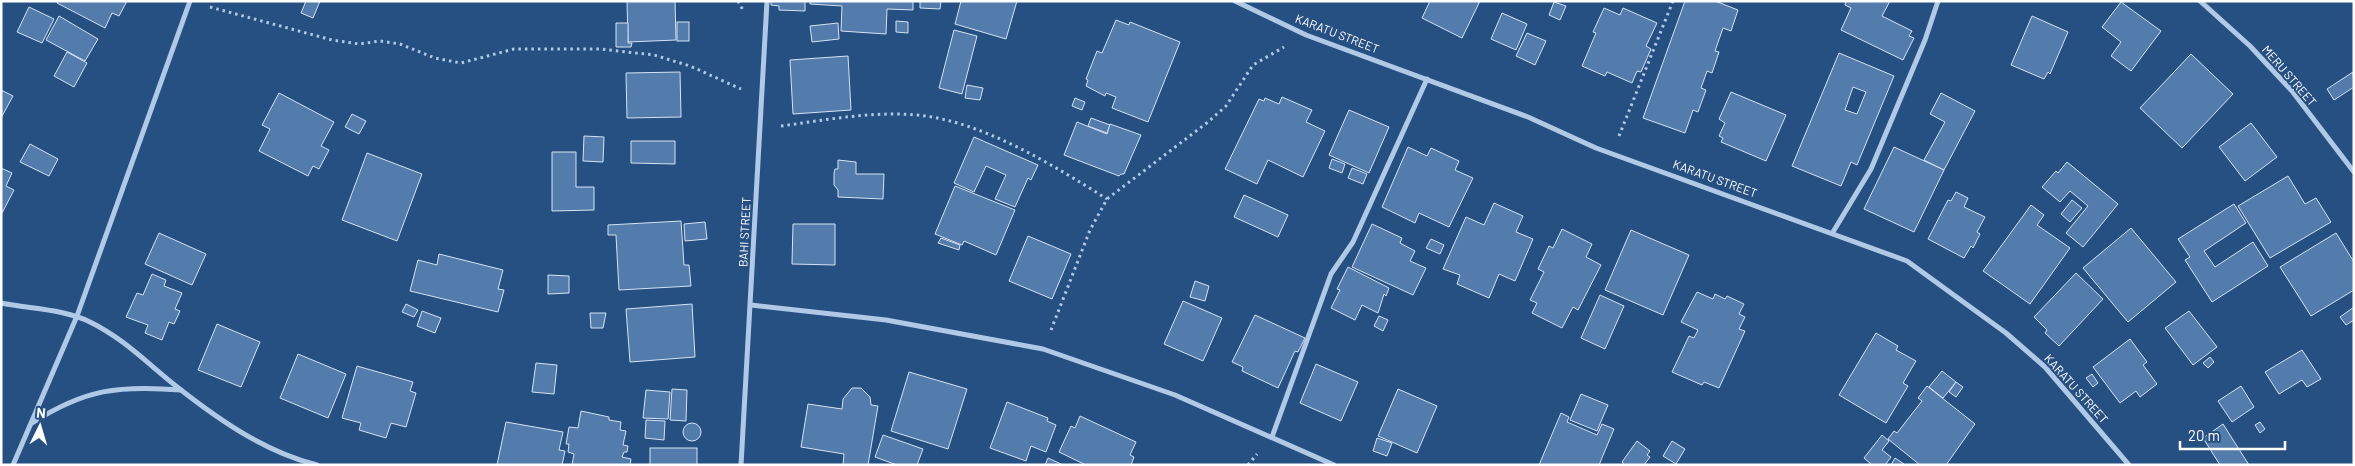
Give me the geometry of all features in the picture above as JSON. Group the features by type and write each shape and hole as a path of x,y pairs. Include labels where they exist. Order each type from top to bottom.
{"street":[{"path":"13,465 77,316 190,1"},
{"name":"BAHI STREET","path":"742,465 767,1"},
{"name":"KARATU STREET","path":"1235,1 1306,35 1427,78 1612,152 1833,232 1907,261 2006,332 2045,367 2129,465"},
{"path":"1833,232 1871,169 1922,49 1938,1"},
{"name":"MERU STREET","path":"2200,1 2250,46 2292,91 2354,172"},
{"path":"1272,437 1331,274 1354,242 1427,78"},
{"path":"1,303 77,316 105,330 181,390 265,446 317,465"},
{"path":"751,306 886,320 1044,349 1175,395 1334,465"},
{"path":"30,424 52,410 87,394 124,388 181,390"}],"path":[{"path":"1612,152 1673,1"},
{"path":"209,6 332,40 359,44 380,41 400,44 435,58 461,63 514,49 601,49 654,55 690,66 762,98"},
{"path":"1044,349 1090,230 1107,199 1208,122 1226,106 1253,65 1306,35"},
{"path":"761,129 868,114 918,115 968,126 1048,162 1107,199"}],"building":[{"path":"58,1 127,1 119,16 112,13 105,28 57,3"},
{"path":"306,1 320,1 313,18 301,13"},
{"path":"627,1 675,1 676,40 628,42"},
{"path":"771,1 805,1 805,11 779,10 779,6 771,5"},
{"path":"810,1 913,1 913,10 887,9 886,34 841,31 842,6 810,4"},
{"path":"920,1 941,1 940,9 920,8"},
{"path":"961,1 1017,1 1006,39 955,24"},
{"path":"1430,1 1480,1 1462,38 1422,18"},
{"path":"1685,1 1715,1 1738,10 1731,31 1723,28 1715,51 1719,52 1712,73 1707,71 1701,88 1706,90 1698,112 1693,110 1685,133 1643,118"},
{"path":"1846,1 1890,1 1882,16 1912,31 1909,36 1914,38 1903,60 1841,30 1851,8 1845,5"},
{"path":"1554,2 1566,6 1560,20 1549,15"},
{"path":"2121,2 2161,31 2131,71 2111,56 2121,42 2102,27"},
{"path":"29,7 54,19 42,43 17,32"},
{"path":"1604,8 1620,15 1623,8 1657,23 1646,46 1651,49 1641,72 1637,71 1632,83 1607,72 1605,76 1582,66 1596,33 1593,32"},
{"path":"1502,13 1527,24 1516,50 1491,39"},
{"path":"59,16 98,39 85,61 46,40"},
{"path":"2032,16 2068,32 2050,74 2048,72 2044,79 2011,65"},
{"path":"1116,20 1129,25 1130,22 1180,42 1148,122 1112,108 1116,97 1106,93 1105,96 1086,86 1088,80 1086,79 1097,51 1102,53"},
{"path":"896,21 908,22 908,33 896,32"},
{"path":"677,22 689,22 689,41 677,41"},
{"path":"616,23 628,23 628,43 632,43 631,47 616,47"},
{"path":"838,23 839,39 812,42 810,26"},
{"path":"954,30 977,36 962,94 939,88"},
{"path":"1527,33 1546,41 1535,65 1516,56"},
{"path":"67,52 87,63 74,87 54,76"},
{"path":"1839,53 1894,76 1857,165 1851,162 1841,186 1792,166","holes":["1853,87 1866,92 1857,114 1845,110"]},
{"path":"2191,54 2233,94 2182,148 2140,108"},
{"path":"848,56 851,110 793,114 790,60"},
{"path":"680,72 681,117 627,118 626,73"},
{"path":"2353,72 2354,87 2334,100 2327,89"},
{"path":"967,85 983,88 980,100 965,98"},
{"path":"1,90 13,96 1,118"},
{"path":"1731,92 1786,115 1766,161 1721,142 1723,138 1719,136 1725,123 1719,119"},
{"path":"279,93 334,122 321,146 329,150 319,169 313,166 308,176 259,151 270,129 262,125"},
{"path":"1941,93 1975,111 1944,170 1924,160 1945,122 1930,114"},
{"path":"1282,97 1312,110 1306,122 1325,131 1303,177 1268,160 1257,184 1225,169 1259,99 1264,101 1265,98 1279,104"},
{"path":"1075,98 1085,102 1082,110 1072,106"},
{"path":"1349,110 1389,127 1369,173 1329,155"},
{"path":"352,114 366,121 359,134 345,127"},
{"path":"1091,118 1110,125 1107,133 1088,126"},
{"path":"1077,122 1107,134 1110,124 1141,135 1124,174 1119,176 1064,155"},
{"path":"2251,123 2277,157 2245,181 2219,147"},
{"path":"584,136 604,137 603,162 583,161"},
{"path":"974,137 1038,165 1031,180 1028,178 1015,207 995,199 1006,175 986,166 974,192 954,183"},
{"path":"631,141 675,141 675,164 631,163"},
{"path":"30,144 58,159 49,176 20,162"},
{"path":"1408,147 1427,156 1431,148 1459,161 1455,170 1473,178 1449,227 1419,213 1415,223 1382,207"},
{"path":"1894,147 1944,170 1914,232 1864,209"},
{"path":"552,152 576,152 576,187 594,187 594,210 552,211"},
{"path":"367,153 422,174 397,241 342,220"},
{"path":"1332,159 1345,164 1342,173 1329,168"},
{"path":"838,160 856,162 856,174 884,174 883,199 838,197 838,190 834,185 834,173 835,169 838,169"},
{"path":"2067,162 2118,204 2083,247 2066,233 2088,206 2070,191 2060,202 2042,187"},
{"path":"1,168 12,173 6,186 14,190 1,215"},
{"path":"1352,168 1367,174 1363,184 1348,178"},
{"path":"2288,176 2305,204 2316,198 2331,222 2270,258 2238,206"},
{"path":"955,186 1015,210 996,255 964,241 962,245 935,234"},
{"path":"1956,192 1968,198 1964,207 1985,217 1977,232 1980,234 1973,248 1971,246 1964,258 1928,239 1948,200 1951,201"},
{"path":"1244,195 1288,215 1278,237 1234,217"},
{"path":"2072,200 2082,208 2070,222 2061,214"},
{"path":"1494,203 1523,216 1516,232 1533,239 1515,281 1499,274 1489,298 1457,284 1460,275 1443,269 1466,217 1484,225"},
{"path":"2234,204 2246,223 2204,251 2215,267 2253,242 2268,266 2212,302 2185,260 2190,257 2178,239"},
{"path":"2031,205 2044,215 2037,225 2070,248 2030,304 1983,271"},
{"path":"681,221 684,265 689,265 691,286 619,290 616,235 608,235 608,225"},
{"path":"705,222 707,239 685,241 684,224"},
{"path":"793,224 835,224 835,265 792,264"},
{"path":"1372,224 1402,238 1400,243 1415,251 1410,261 1426,268 1413,295 1352,267"},
{"path":"2131,228 2176,282 2128,322 2083,268"},
{"path":"1562,229 1592,244 1586,257 1601,265 1578,310 1573,307 1562,328 1532,313 1537,303 1530,300 1544,272 1538,269 1549,246 1553,248"},
{"path":"1631,230 1689,255 1663,315 1605,290"},
{"path":"159,233 206,254 192,285 145,264"},
{"path":"2336,233 2354,262 2354,290 2311,316 2280,267"},
{"path":"1028,236 1071,254 1052,299 1009,281"},
{"path":"941,238 960,245 959,250 938,243"},
{"path":"1431,239 1444,245 1440,254 1426,248"},
{"path":"439,254 503,270 498,289 504,290 498,312 410,291 418,260 437,265"},
{"path":"1348,267 1389,288 1386,296 1384,294 1378,313 1362,305 1355,320 1331,308 1340,290 1337,289"},
{"path":"2076,273 2103,299 2059,346 2045,333 2047,330 2034,317"},
{"path":"152,274 166,280 164,286 182,293 175,309 180,311 174,324 169,322 162,340 145,333 148,325 126,317 137,293 143,295"},
{"path":"548,275 569,276 569,293 548,294"},
{"path":"1195,281 1209,286 1205,301 1190,297"},
{"path":"1697,292 1713,299 1715,294 1725,299 1727,296 1744,304 1739,314 1745,317 1739,329 1745,331 1719,388 1704,382 1702,385 1672,372 1689,336 1694,338 1698,330 1681,322"},
{"path":"1600,295 1624,306 1605,349 1581,338"},
{"path":"1183,301 1222,318 1203,361 1164,344"},
{"path":"406,304 418,310 414,317 402,312"},
{"path":"692,304 695,357 630,362 626,309"},
{"path":"2354,307 2354,320 2346,325 2340,317"},
{"path":"422,311 441,318 435,333 417,326"},
{"path":"2189,311 2217,347 2193,365 2165,328"},
{"path":"590,313 606,313 603,328 591,328"},
{"path":"1255,315 1305,338 1298,352 1295,351 1278,388 1242,371 1243,367 1232,362"},
{"path":"1379,316 1388,320 1383,331 1374,326"},
{"path":"217,324 260,342 241,387 198,370"},
{"path":"1876,333 1898,346 1896,350 1916,361 1903,383 1908,386 1886,423 1839,395"},
{"path":"2130,339 2147,362 2143,365 2157,384 2140,397 2136,391 2120,403 2093,367"},
{"path":"2302,350 2321,379 2307,387 2302,380 2279,394 2265,372"},
{"path":"298,354 346,374 328,418 280,398"},
{"path":"2210,357 2214,362 2208,368 2203,363"},
{"path":"536,363 557,365 554,394 532,392"},
{"path":"1316,364 1358,382 1341,421 1300,403"},
{"path":"357,366 413,382 410,391 416,393 406,427 391,423 386,438 359,430 361,423 342,418"},
{"path":"1942,371 1956,382 1943,398 1929,387"},
{"path":"909,372 967,389 948,449 891,431"},
{"path":"2092,374 2098,383 2093,387 2086,378"},
{"path":"1956,382 1963,387 1956,397 1949,392"},
{"path":"1927,386 1975,424 1946,465 1920,465 1888,439 1894,431 1897,433 1922,401 1918,398"},
{"path":"2241,386 2254,407 2232,422 2218,401"},
{"path":"852,388 861,388 870,397 871,405 878,406 868,465 843,465 844,454 801,447 808,404 842,409 843,399"},
{"path":"672,389 687,390 686,421 670,420"},
{"path":"1398,389 1437,406 1417,453 1378,436"},
{"path":"646,390 670,392 668,419 643,418"},
{"path":"1581,394 1608,405 1597,431 1570,420"},
{"path":"1007,402 1048,418 1047,421 1056,425 1046,452 1031,446 1026,461 990,448"},
{"path":"581,411 609,417 609,420 621,422 620,430 626,431 623,445 628,446 627,452 624,452 622,457 631,459 630,465 572,465 574,454 568,452 569,444 566,444 569,427 578,428"},
{"path":"1561,413 1569,417 1567,422 1597,435 1602,424 1614,429 1599,465 1539,465"},
{"path":"1080,416 1136,442 1130,455 1134,457 1131,465 1086,465 1059,452 1071,426 1075,428"},
{"path":"646,420 665,421 664,440 645,438"},
{"path":"506,422 563,432 559,450 565,451 562,465 497,465"},
{"path":"2260,422 2265,429 2260,433 2255,425"},
{"path":"692,423 698,426 701,432 698,438 692,441 686,438 683,432 686,426"},
{"path":"2223,424 2249,465 2220,465 2203,438"},
{"path":"883,435 923,449 917,465 897,465 875,457"},
{"path":"1882,435 1889,441 1882,450 1891,457 1885,465 1872,465 1864,458"},
{"path":"1377,438 1392,443 1387,456 1373,451"},
{"path":"1637,441 1650,451 1647,455 1650,457 1644,465 1625,465 1622,462"},
{"path":"1672,441 1685,449 1676,464 1663,456"},
{"path":"650,448 697,448 697,465 650,465"},
{"path":"1048,458 1063,465 1045,465"},
{"path":"1895,458 1904,464 1904,465 1891,465"}]}
